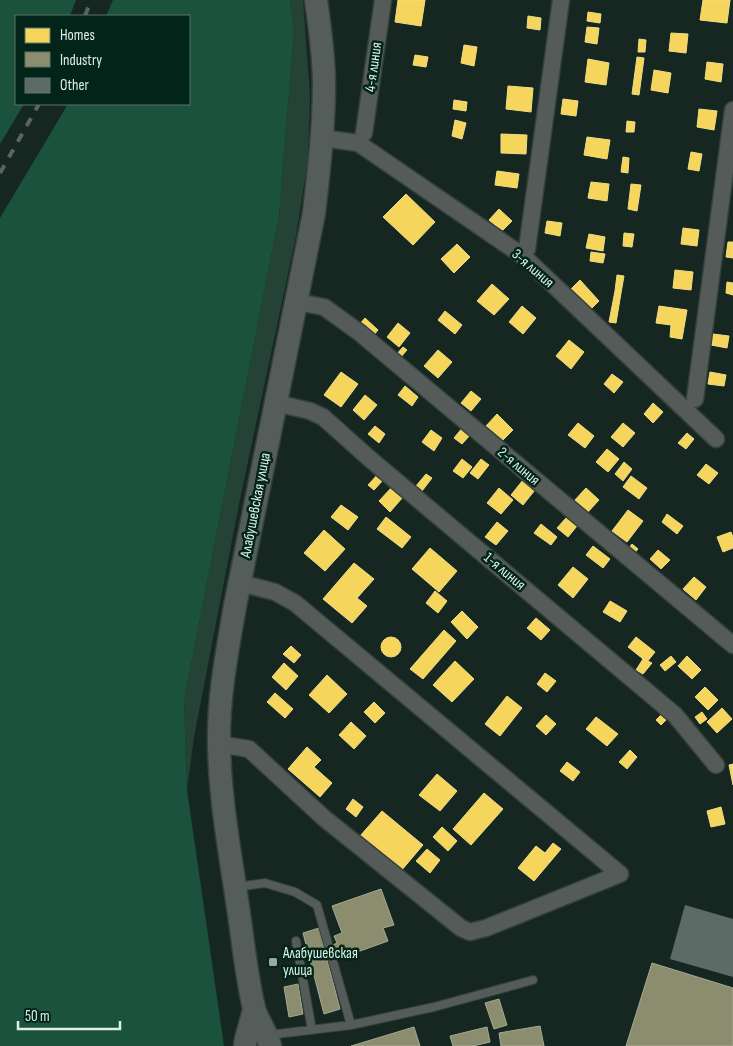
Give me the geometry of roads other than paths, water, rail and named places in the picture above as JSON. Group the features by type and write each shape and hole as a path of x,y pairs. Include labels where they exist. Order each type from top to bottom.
{"street":[{"name":"Алабушевская улица","path":"269,1041 254,1010 235,887 224,812 219,717 224,666 314,213 322,138 324,81 316,0"},
{"name":"4-я линия","path":"364,133 383,0"},
{"name":"3-я линия","path":"527,248 560,0"},
{"path":"695,399 733,110"},
{"name":"3-я линия","path":"322,138 358,143 522,256 716,439"},
{"name":"2-я линия","path":"297,302 324,307 360,333 733,645"},
{"name":"1-я линия","path":"276,403 310,410 322,417 675,715 716,765"},
{"path":"219,744 249,749 324,818 461,928 470,932 486,928 620,874 295,602 275,592 240,583"},
{"name":"Алабушевская улица","path":"245,1046 254,1010"}],"lane":[{"path":"235,887 265,883 295,892 317,905 351,1025"},
{"path":"296,941 312,1030"},
{"path":"269,1041 312,1030 351,1025 434,1007 533,980"}],"railway":[{"path":"85,15 91,0"},
{"path":"0,173 38,105"}],"place":[{"name":"Алабушевская улица","path":"273,962"}]}
